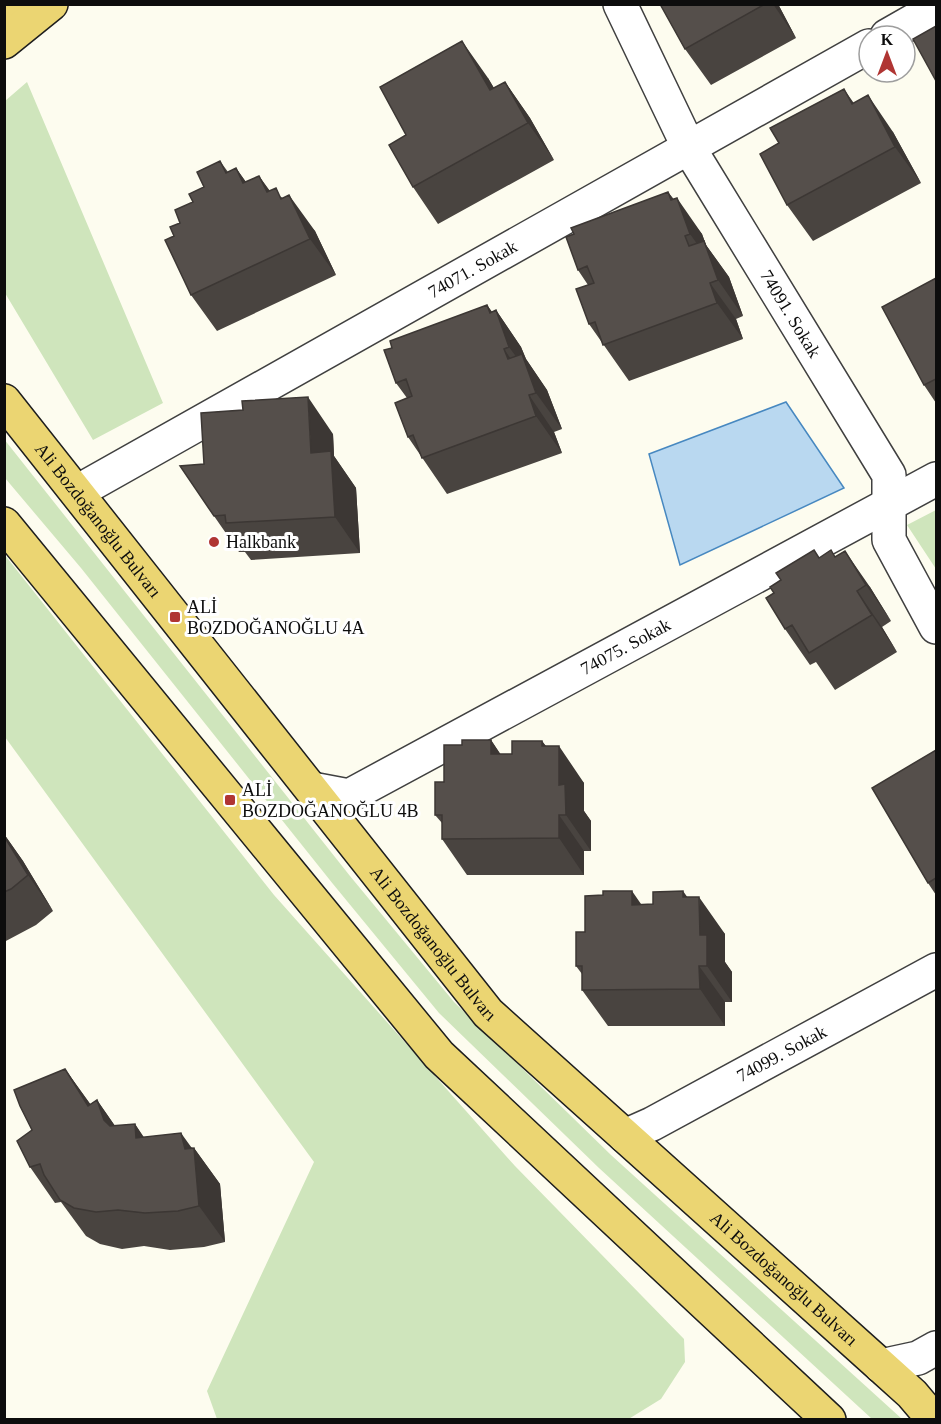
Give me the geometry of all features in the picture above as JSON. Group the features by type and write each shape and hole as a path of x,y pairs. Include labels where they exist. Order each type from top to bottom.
{"main road":[{"path":"4,9 27,4"},
{"path":"4,42 51,4"},
{"name":"Ali Bozdoğanoğlu Bulvarı","path":"4,401 488,1013 912,1394 934,1419"},
{"path":"4,524 439,1055 829,1419"}],"street":[{"name":"74091. Sokak","path":"620,4 689,148 889,475 889,540 936,627"},
{"path":"908,24 936,8"},
{"name":"74071. Sokak","path":"77,492 857,53"},
{"name":"74075. Sokak","path":"312,789 349,796 936,479"},
{"name":"74099. Sokak","path":"625,1136 652,1124 936,970"},
{"path":"881,1366 918,1358 936,1348"}],"green space":[{"path":"27,82 163,403 93,440 5,293 5,101"},
{"path":"4,439 350,876 454,1002 611,1155 902,1419 872,1419 599,1168 439,1013 81,568 5,478"},
{"path":"936,510 936,569 907,525"},
{"path":"4,554 274,895 515,1166 684,1339 685,1362 661,1399 627,1420 217,1419 207,1391 314,1162 5,737"}],"water":[{"path":"786,402 844,488 680,565 649,454"}],"building":[{"path":"660,4 765,4 685,49"},
{"path":"936,26 936,81 917,46 917,37"},
{"path":"462,41 490,90 505,82 528,123 413,187 389,145 406,135 380,87"},
{"path":"844,89 852,104 868,95 895,147 787,205 760,154 779,143 770,128"},
{"path":"220,161 226,173 236,168 243,183 259,176 267,192 276,188 281,199 289,195 310,239 191,295 165,240 174,236 170,227 180,223 175,210 193,202 189,194 204,187 197,172"},
{"path":"668,192 671,200 677,198 690,234 685,236 689,246 704,241 718,280 710,283 717,303 603,345 595,322 589,324 576,289 594,283 587,266 578,270 566,237 574,234 571,228"},
{"path":"936,278 936,379 924,385 882,307"},
{"path":"487,305 490,313 496,310 509,347 504,349 508,359 522,354 536,393 529,395 536,416 422,458 413,435 408,437 395,403 412,396 406,379 396,383 384,350 392,348 390,341"},
{"path":"308,397 311,453 331,451 335,517 226,523 225,515 214,516 180,466 204,464 201,413 243,410 242,401"},
{"path":"814,550 819,558 831,550 835,557 845,551 866,585 857,591 872,615 809,653 792,625 785,629 766,598 774,593 770,587 781,580 776,573"},
{"path":"462,740 491,740 491,754 512,754 512,741 542,741 542,746 559,746 559,785 565,784 566,815 559,815 559,838 442,839 442,815 435,815 435,782 444,782 444,745 462,745"},
{"path":"936,750 936,878 928,883 872,788"},
{"path":"4,836 28,875 4,892"},
{"path":"603,891 632,891 632,905 653,904 653,892 683,891 683,897 699,897 700,935 707,935 707,966 699,966 700,989 582,990 582,966 576,966 576,932 585,932 585,896 603,895"},
{"path":"65,1069 88,1106 97,1100 104,1120 110,1126 135,1124 136,1138 181,1133 185,1149 194,1148 199,1206 178,1211 145,1213 118,1210 96,1212 74,1208 60,1200 44,1175 40,1164 30,1167 17,1141 32,1130 14,1090"}],"place":[{"name":"Halkbank","path":"214,542"},
{"name":"ALİ BOZDOĞANOĞLU 4A","path":"175,617"},
{"name":"ALİ BOZDOĞANOĞLU 4B","path":"230,800"}]}
